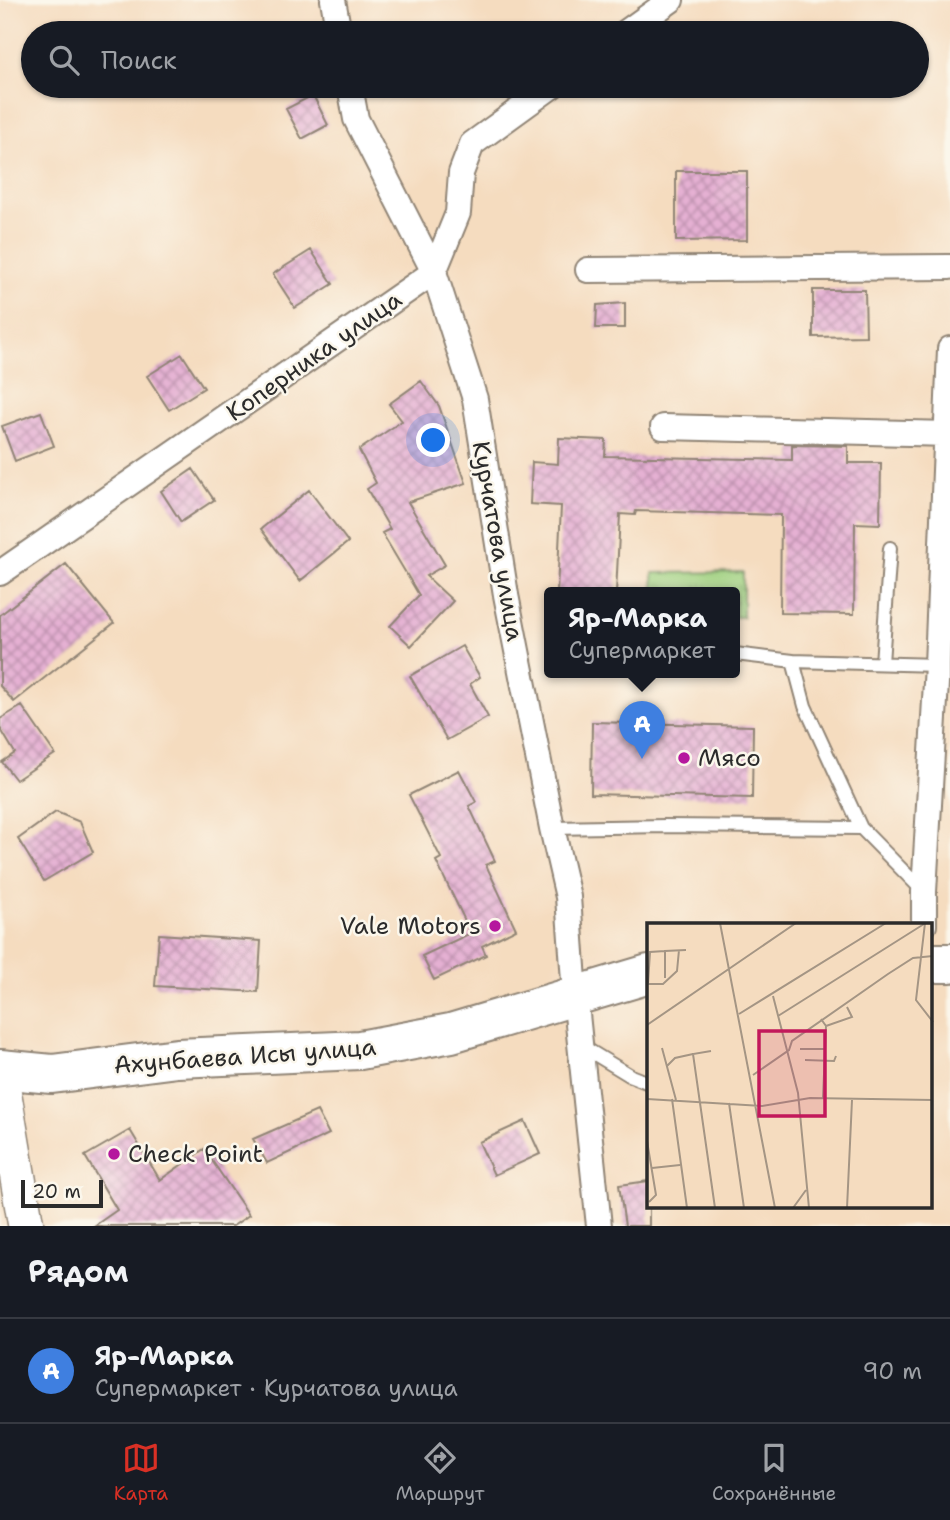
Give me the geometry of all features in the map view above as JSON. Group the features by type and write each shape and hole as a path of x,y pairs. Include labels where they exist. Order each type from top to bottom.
{"main road":[{"path":"932,963 950,963"},
{"name":"Ахунбаева Исы улица","path":"0,1071 52,1074 177,1058 360,1050 451,1033 647,975"},
{"path":"0,1071 26,1226"}],"street":[{"path":"333,0 337,21"},
{"path":"642,21 671,0"},
{"name":"Курчатова улица","path":"352,98 356,119 434,272 475,398 506,595 568,897 575,995 599,1226"},
{"path":"434,272 458,214 461,173 471,144 535,98"},
{"path":"588,270 950,267"},
{"name":"Коперника улица","path":"0,573 434,272"},
{"path":"924,923 950,349"},
{"path":"663,427 948,434"}],"lane":[{"path":"882,663 890,548"},
{"path":"740,655 793,661 937,665"},
{"path":"793,661 805,706 861,828 924,892"},
{"path":"552,828 861,828"},
{"path":"580,1045 631,1076 647,1082"}],"green space":[{"path":"743,572 743,617 740,617 740,587 654,587 653,573"}],"building":[{"path":"307,98 314,98 328,125 302,139 286,109"},
{"path":"676,171 747,171 747,240 676,241"},
{"path":"311,250 333,284 295,308 273,274"},
{"path":"813,290 865,290 866,336 813,337"},
{"path":"625,303 625,328 596,328 597,305"},
{"path":"182,354 204,388 169,410 147,376"},
{"path":"421,381 439,406 466,483 408,502 445,565 426,576 453,601 411,646 390,626 419,595 382,533 390,529 367,489 376,483 359,450 402,421 389,404"},
{"path":"41,412 54,446 15,461 2,426"},
{"path":"559,438 606,440 605,456 792,460 792,445 848,446 848,463 881,463 880,524 855,523 854,614 780,613 781,515 636,511 635,515 620,514 616,587 557,587 561,506 530,504 532,462 558,464"},
{"path":"193,469 214,500 181,522 161,491"},
{"path":"309,490 348,542 300,581 261,529"},
{"path":"66,564 114,623 14,702 0,686 0,615"},
{"path":"462,646 480,677 470,684 488,717 447,740 410,676"},
{"path":"22,706 55,754 16,780 2,762 15,753 0,728 0,719"},
{"path":"592,722 753,726 752,798 591,794"},
{"path":"459,770 476,802 469,806 495,861 486,865 516,929 482,946 486,955 434,980 422,956 471,933 436,861 441,858 409,795"},
{"path":"56,812 80,822 93,852 44,881 18,839"},
{"path":"159,934 261,941 258,992 155,986"},
{"path":"317,1111 329,1134 267,1163 253,1139"},
{"path":"525,1121 540,1154 494,1175 479,1142"},
{"path":"130,1130 160,1180 204,1149 249,1215 233,1226 94,1226 117,1210 85,1156"},
{"path":"647,1181 649,1226 625,1226 619,1185"}],"place":[{"name":"Мясо","path":"684,758"},
{"name":"Яр-Марка","path":"642,759"},
{"name":"Vale Motors","path":"495,926"},
{"name":"Check Point","path":"114,1154"}]}
